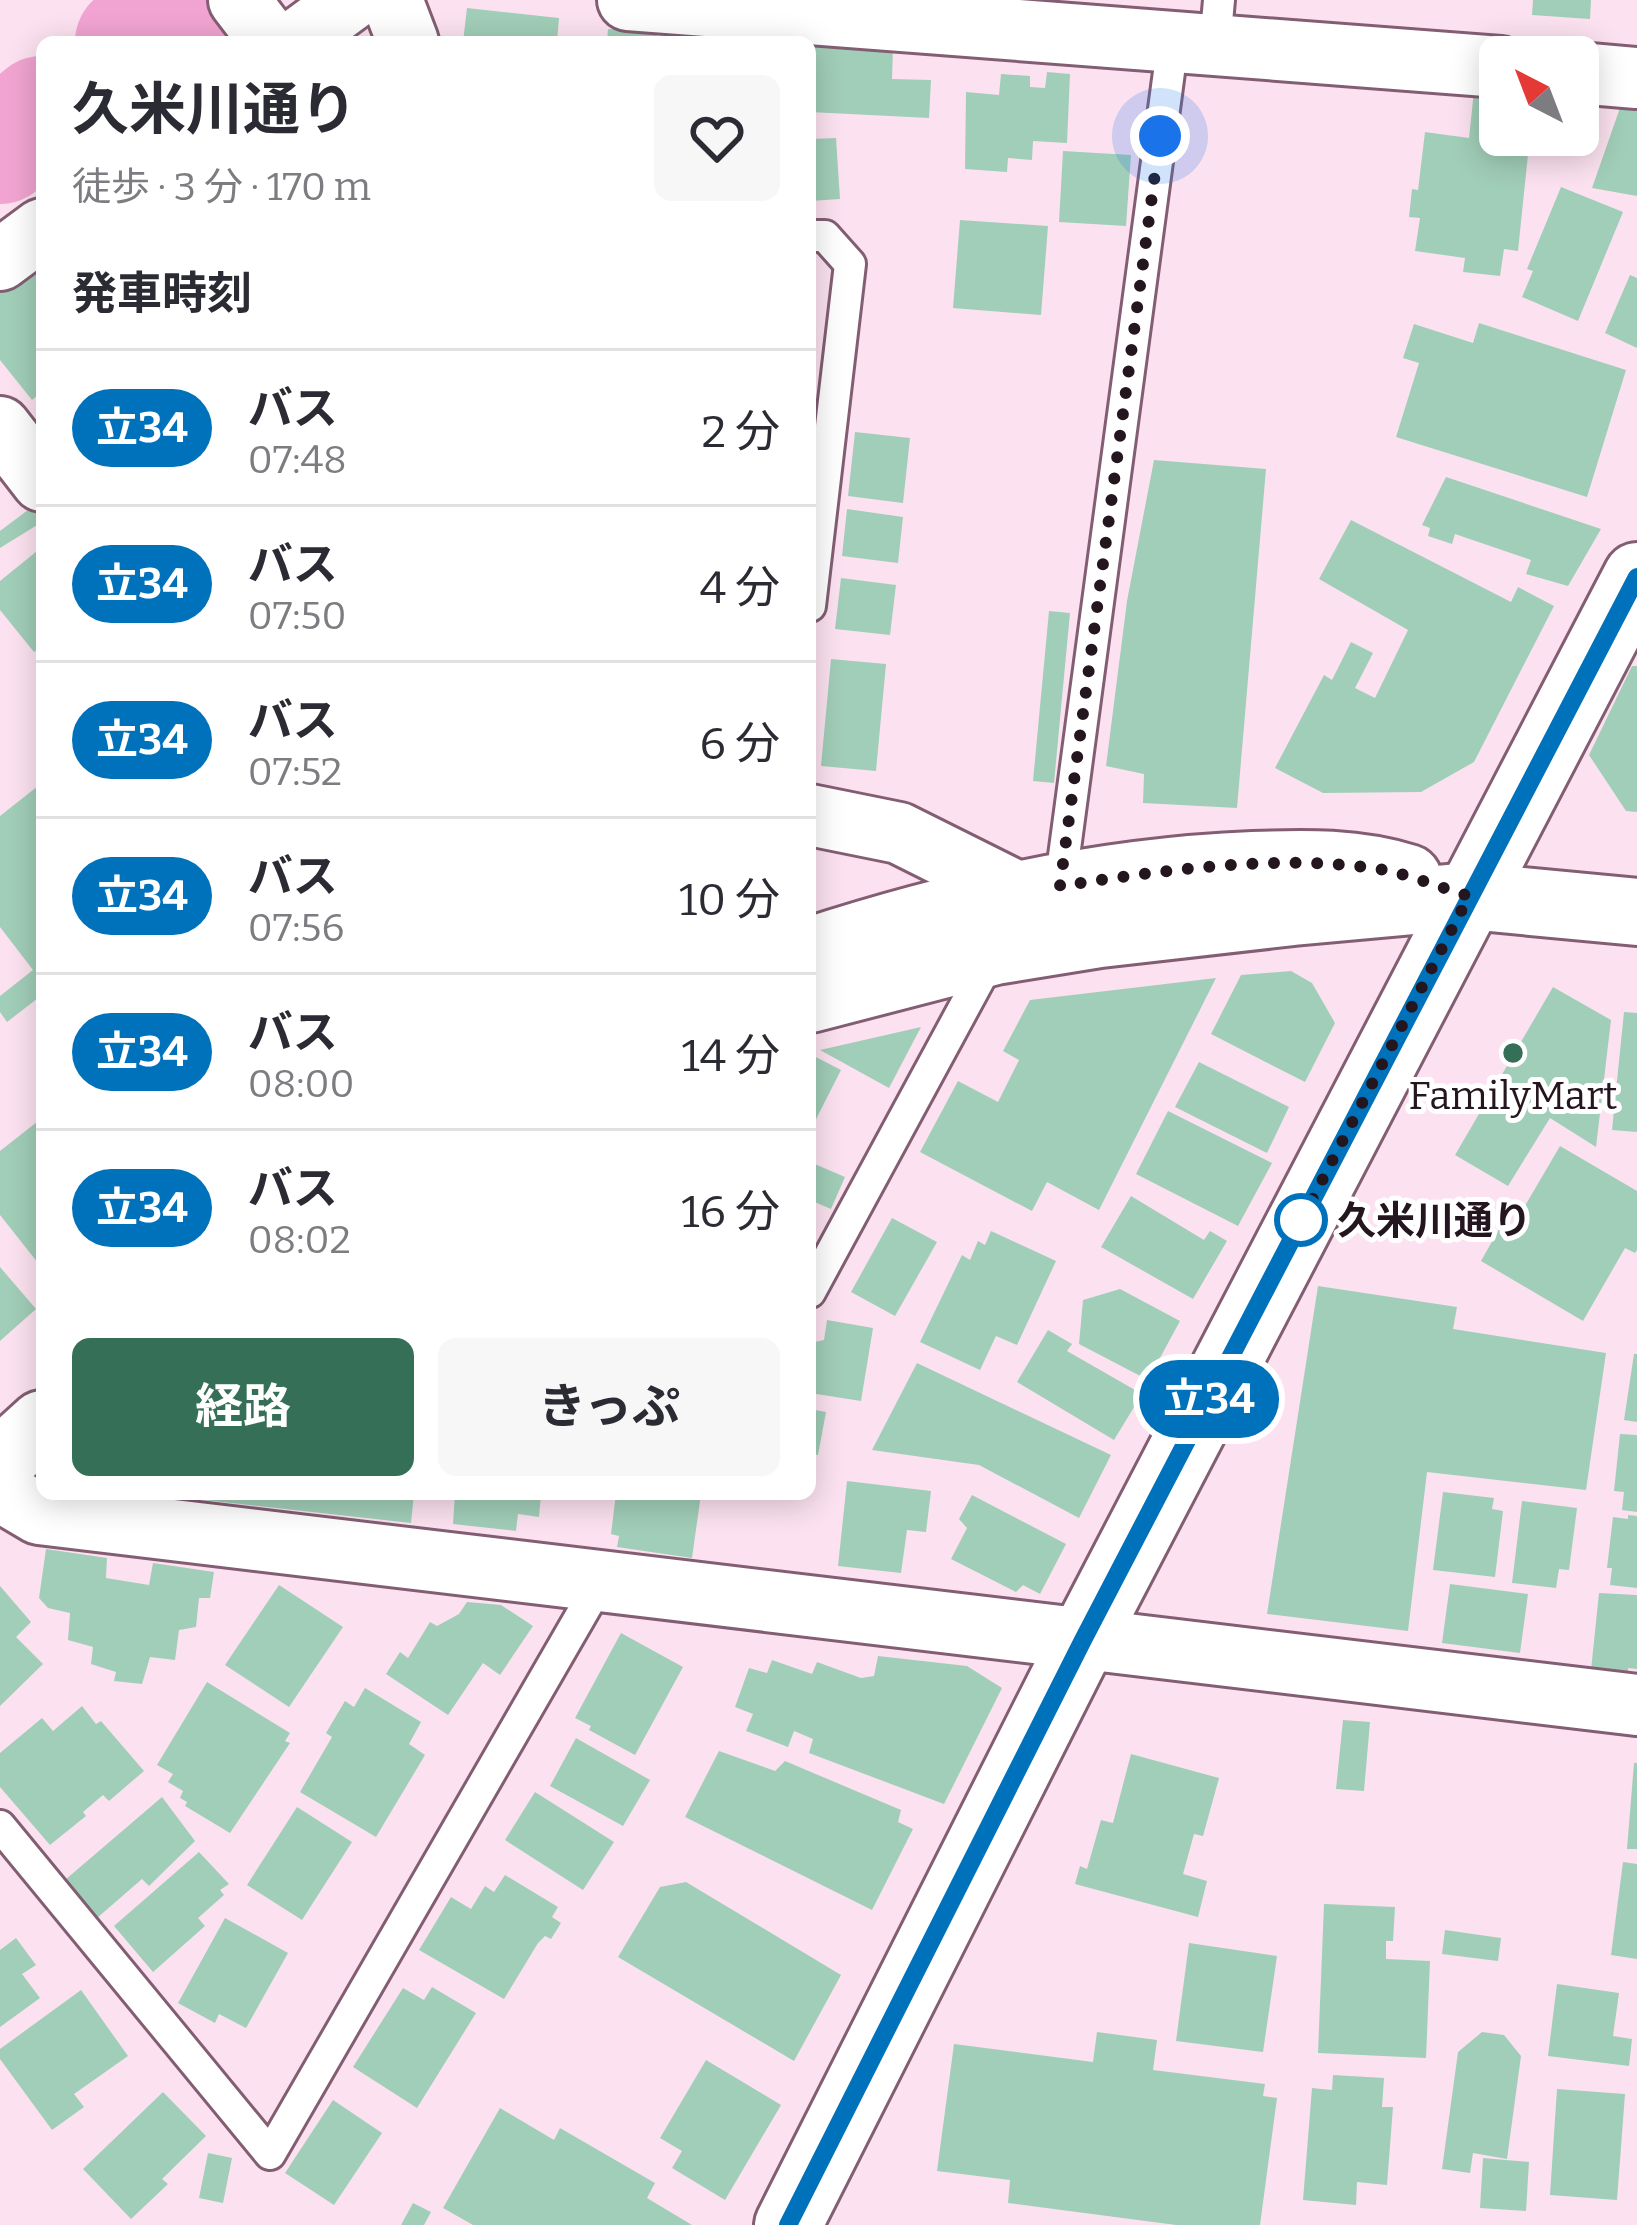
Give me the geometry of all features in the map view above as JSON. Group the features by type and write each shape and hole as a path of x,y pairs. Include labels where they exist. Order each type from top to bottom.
{"main road":[{"path":"788,2225 1083,1640 1637,577"},
{"path":"816,949 883,927 1024,910 1191,868 1318,863 1377,868 1469,896"},
{"path":"816,997 1024,910 1122,931 1469,896 1637,912"},
{"path":"0,1462 36,1429"}],"street":[{"path":"239,0 266,36"},
{"path":"302,36 351,0"},
{"path":"392,0 406,36"},
{"path":"628,0 1202,29 1479,64"},
{"path":"1599,75 1637,78"},
{"path":"0,260 36,233"},
{"path":"0,427 36,473"},
{"path":"816,816 899,833 1024,910"},
{"path":"0,1491 39,1514 1637,1706"}],"lane":[{"path":"816,1281 1024,910 1202,29"},
{"path":"816,236 824,236 850,264 816,555"},
{"path":"0,1826 270,2154 602,1579"}],"building":[{"path":"1533,0 1591,0 1590,19 1532,15"},
{"path":"467,8 559,18 558,36 464,36"},
{"path":"628,15 659,18 657,36 607,36 608,29 626,30"},
{"path":"816,42 893,46 892,79 931,80 929,118 816,112"},
{"path":"1047,72 1070,74 1067,143 1033,141 1032,160 1008,158 1007,172 965,169 966,92 999,95 1001,74 1030,76 1030,87 1045,88"},
{"path":"1474,91 1479,91 1479,156 1528,156 1518,251 1504,249 1500,276 1463,272 1465,258 1415,251 1420,218 1409,217 1412,189 1418,190 1425,132 1469,138"},
{"path":"1622,102 1637,103 1637,196 1592,188"},
{"path":"836,138 840,199 816,201 816,139"},
{"path":"1063,151 1131,155 1126,226 1059,222"},
{"path":"1561,187 1623,212 1578,321 1522,297 1533,271 1527,269"},
{"path":"960,220 1048,226 1041,315 953,308"},
{"path":"36,265 36,397 32,400 0,360 0,293"},
{"path":"1630,275 1637,278 1637,348 1605,333"},
{"path":"1479,323 1626,370 1587,497 1396,437 1419,363 1403,358 1414,324 1473,343"},
{"path":"855,432 910,438 903,503 848,496"},
{"path":"1154,460 1266,469 1237,808 1143,803 1144,774 1106,766 1127,601"},
{"path":"1446,477 1601,529 1568,586 1526,574 1531,560 1455,534 1452,544 1428,536 1430,528 1422,525"},
{"path":"36,504 36,526 0,548 0,531"},
{"path":"847,509 903,517 898,563 842,556"},
{"path":"1351,520 1511,602 1518,587 1554,606 1474,762 1421,792 1323,793 1275,768 1324,675 1332,680 1351,642 1373,653 1355,688 1375,698 1408,630 1319,579"},
{"path":"36,552 34,652 0,610 0,581"},
{"path":"841,578 896,585 890,635 835,629"},
{"path":"1049,611 1070,613 1054,783 1033,781"},
{"path":"831,659 886,664 876,771 821,766"},
{"path":"1632,666 1637,666 1637,812 1626,811 1589,755"},
{"path":"36,788 36,1000 7,1022 0,1012 0,996 33,970 0,927 0,816"},
{"path":"1291,971 1312,983 1335,1023 1305,1082 1211,1034 1241,975"},
{"path":"1216,978 1099,1210 1047,1182 1032,1211 920,1152 958,1081 998,1102 1019,1060 1003,1051 1030,1000"},
{"path":"1553,987 1611,1020 1596,1147 1550,1118 1508,1186 1455,1155"},
{"path":"1624,1012 1637,1013 1637,1132 1612,1130"},
{"path":"921,1027 889,1088 820,1050"},
{"path":"816,1057 841,1070 816,1119"},
{"path":"1199,1062 1289,1107 1267,1153 1175,1107"},
{"path":"1168,1111 1272,1163 1238,1226 1136,1174"},
{"path":"36,1123 36,1260 0,1215 0,1151"},
{"path":"1560,1146 1637,1191 1637,1250 1625,1248 1583,1321 1481,1261 1503,1222 1512,1228"},
{"path":"816,1165 845,1177 831,1209 816,1203"},
{"path":"1131,1196 1204,1240 1210,1231 1227,1241 1193,1299 1101,1247"},
{"path":"892,1218 937,1242 895,1316 851,1292"},
{"path":"991,1231 1056,1261 1017,1345 996,1336 980,1370 920,1342 962,1255 970,1260 978,1241 985,1245"},
{"path":"0,1267 36,1309 0,1341"},
{"path":"1318,1286 1457,1307 1453,1329 1606,1353 1586,1490 1427,1472 1408,1631 1267,1614"},
{"path":"1120,1289 1180,1321 1148,1380 1079,1344 1083,1300"},
{"path":"827,1320 873,1328 861,1401 816,1394 816,1342 824,1340"},
{"path":"1048,1330 1072,1344 1067,1351 1142,1394 1114,1440 1017,1382"},
{"path":"1637,1354 1637,1422 1624,1420"},
{"path":"917,1363 1111,1455 1079,1518 979,1465 872,1450"},
{"path":"816,1410 826,1412 816,1455"},
{"path":"1620,1434 1637,1435 1637,1512 1622,1510 1624,1492 1614,1491"},
{"path":"847,1481 931,1491 926,1532 907,1530 901,1573 838,1566"},
{"path":"1443,1492 1494,1498 1492,1509 1503,1511 1495,1577 1433,1570"},
{"path":"972,1495 1066,1544 1040,1594 1023,1585 1016,1592 951,1559 967,1528 959,1519"},
{"path":"204,1500 413,1500 411,1523"},
{"path":"455,1500 540,1500 539,1517 518,1514 516,1531 453,1524"},
{"path":"615,1500 700,1500 692,1558 617,1547 619,1536 611,1534"},
{"path":"1522,1501 1577,1508 1569,1570 1559,1569 1556,1588 1512,1583"},
{"path":"1628,1515 1637,1516 1637,1588 1610,1585 1612,1568 1607,1568 1613,1517 1628,1519"},
{"path":"46,1549 107,1558 106,1578 149,1585 153,1563 214,1572 210,1598 199,1598 196,1627 179,1630 175,1660 150,1657 142,1684 114,1681 116,1672 91,1664 93,1647 68,1640 70,1613 48,1608 39,1598"},
{"path":"1450,1584 1528,1594 1520,1653 1442,1643"},
{"path":"279,1585 343,1627 289,1707 225,1665"},
{"path":"0,1586 31,1622 16,1637 43,1664 0,1706"},
{"path":"1599,1593 1637,1595 1637,1669 1628,1668 1628,1675 1591,1670"},
{"path":"467,1602 501,1605 533,1626 500,1675 483,1663 448,1715 386,1674 400,1652 408,1658 430,1622 437,1626 459,1614"},
{"path":"621,1633 683,1667 635,1755 575,1718"},
{"path":"878,1656 967,1666 1002,1688 944,1804 809,1753 813,1739 794,1731 788,1747 746,1731 753,1714 735,1707 749,1668 767,1673 772,1660 812,1674 817,1662 861,1678 874,1676"},
{"path":"207,1682 290,1733 285,1741 290,1743 230,1833 185,1806 187,1802 180,1798 183,1791 168,1782 173,1774 157,1765"},
{"path":"365,1688 421,1722 409,1744 425,1755 376,1837 300,1792 332,1737 326,1733 345,1701 354,1707"},
{"path":"82,1706 144,1771 109,1801 103,1795 83,1812 86,1816 50,1845 0,1787 0,1753 42,1718 53,1731"},
{"path":"1343,1720 1370,1722 1364,1791 1336,1789"},
{"path":"576,1738 650,1780 623,1826 550,1786"},
{"path":"719,1751 775,1771 785,1761 901,1810 898,1822 913,1829 872,1910 685,1817"},
{"path":"1131,1754 1219,1778 1203,1836 1194,1834 1183,1874 1207,1881 1198,1917 1075,1884 1080,1866 1087,1869 1101,1820 1113,1823"},
{"path":"1634,1763 1637,1849 1627,1849"},
{"path":"535,1792 614,1842 583,1890 505,1840"},
{"path":"162,1797 195,1841 149,1886 142,1879 97,1918 65,1880"},
{"path":"297,1807 352,1842 302,1920 247,1885"},
{"path":"199,1852 229,1884 220,1890 224,1895 198,1918 205,1926 153,1972 114,1926"},
{"path":"1623,1862 1637,1864 1637,1959 1611,1955"},
{"path":"505,1875 558,1907 552,1917 561,1923 551,1939 545,1936 538,1943 504,1999 419,1950 451,1897 471,1909 485,1886 494,1892"},
{"path":"686,1882 841,1975 794,2061 618,1957 660,1887"},
{"path":"1324,1904 1395,1907 1393,1941 1386,1941 1386,1959 1430,1961 1426,2058 1318,2053"},
{"path":"225,1918 288,1953 246,2028 219,2014 215,2023 178,2003"},
{"path":"1445,1930 1501,1938 1498,1961 1442,1954"},
{"path":"16,1938 36,1965 22,1974 40,1998 0,2027 0,1950"},
{"path":"1189,1943 1277,1956 1263,2052 1176,2041"},
{"path":"1557,1984 1619,1993 1613,2036 1632,2039 1629,2066 1548,2056"},
{"path":"432,1987 476,2013 417,2108 353,2067 403,1988 424,2000"},
{"path":"81,1990 128,2056 74,2094 84,2107 52,2130 0,2059 0,2049"},
{"path":"1097,2032 1157,2040 1153,2070 1265,2084 1263,2096 1277,2098 1260,2225 1176,2225 1008,2203 1010,2180 937,2171 954,2044 1093,2062"},
{"path":"1482,2032 1504,2035 1521,2056 1507,2159 1473,2153 1470,2173 1442,2169 1458,2052"},
{"path":"706,2060 781,2105 725,2200 672,2168 682,2151 660,2138"},
{"path":"1333,2075 1384,2078 1382,2107 1393,2107 1387,2185 1357,2182 1356,2205 1303,2200 1312,2088 1332,2090"},
{"path":"1557,2089 1625,2094 1617,2200 1550,2195"},
{"path":"163,2092 206,2136 162,2179 168,2184 131,2219 83,2169"},
{"path":"333,2100 382,2133 334,2205 285,2173"},
{"path":"500,2108 554,2140 560,2128 655,2183 647,2198 692,2225 473,2225 443,2208"},
{"path":"208,2153 232,2158 223,2203 199,2198"},
{"path":"1483,2158 1529,2162 1526,2211 1480,2208"},
{"path":"413,2203 431,2212 424,2225 401,2225"}],"waterway":[{"path":"139,36 180,0"},
{"path":"0,147 36,118"}],"bus line":[{"name":"立34","path":"788,2225 1083,1640 1637,577"}],"place":[{"name":"FamilyMart","path":"1513,1053"},
{"name":"久米川通り","path":"1301,1220"}],"route":[{"path":"1160,136 1060,886 1191,868 1318,863 1377,868 1469,896 1298,1227 1301,1220"}]}
